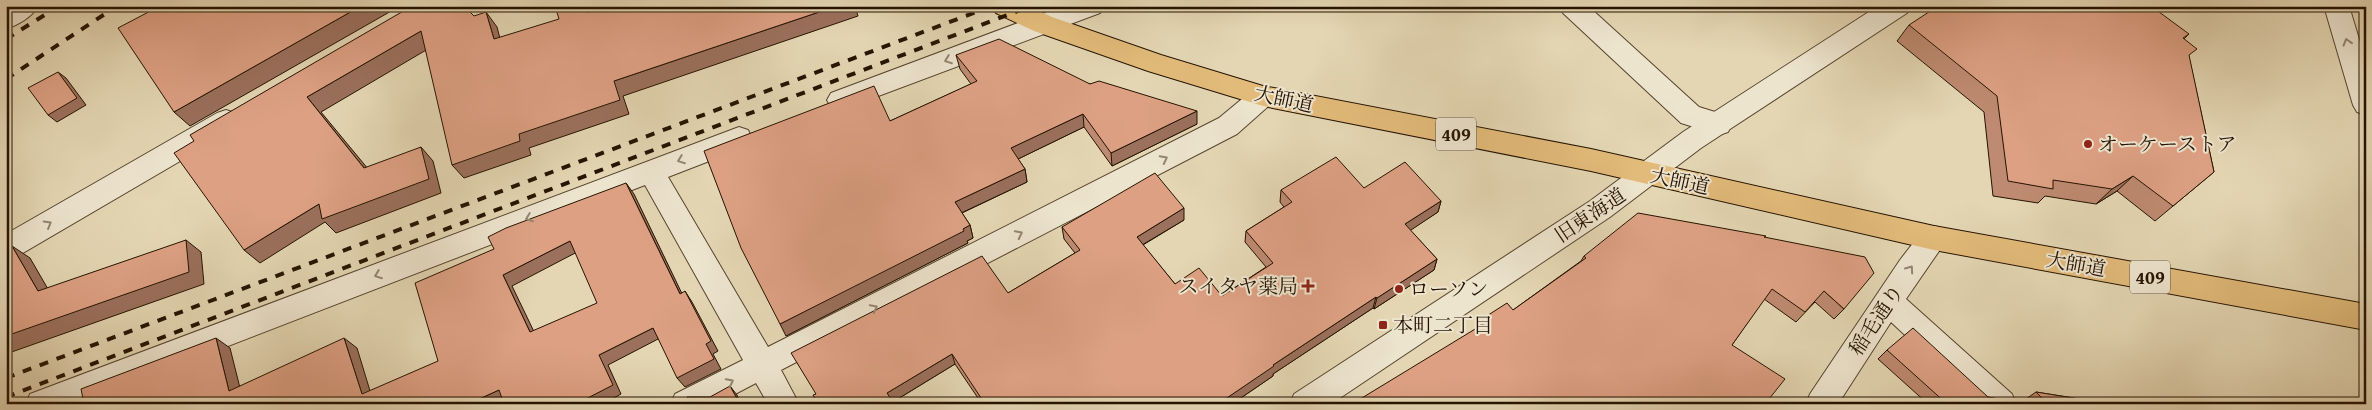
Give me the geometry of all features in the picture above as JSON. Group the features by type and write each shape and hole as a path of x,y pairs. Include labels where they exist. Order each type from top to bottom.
{"highway":[{"name":"大師道","path":"1005,6 1043,24 1157,64 1263,96 1591,160 1934,238 2366,317"}],"street":[{"path":"6,19 26,6"},
{"path":"817,109 1091,6"},
{"path":"1572,6 1690,115 1719,124"},
{"name":"旧東海道","path":"1310,402 1600,209 1692,140 1898,6"},
{"path":"2336,6 2366,105"},
{"path":"686,404 1228,126 1263,96"},
{"path":"6,248 245,110"},
{"path":"41,404 72,398 651,171 762,130"},
{"path":"651,171 784,404"},
{"name":"稲毛通り","path":"1820,404 1934,238"},
{"path":"1889,302 2001,404"}],"building":[{"path":"160,6 361,6 174,112 118,28"},
{"path":"412,6 464,6 474,16 486,12 494,39 559,19 555,6 579,6 580,10 588,12 603,6 837,6 614,81 620,100 519,134 520,141 452,165 421,31 307,97 364,168 421,147 429,179 322,219 319,204 244,250 174,153 194,141 190,135"},
{"name":"オーケーストア","path":"1938,6 2151,6 2189,34 2183,38 2197,49 2189,55 2214,172 2173,206 2133,176 2112,189 2053,180 2053,189 2008,181 1997,96 1909,25"},
{"path":"999,39 1090,84 1099,81 1197,111 1111,153 1083,114 1011,148 1025,169 955,202 970,225 963,229 964,231 780,324 741,248 704,151 874,86 890,121 977,81 956,55"},
{"path":"58,72 77,98 48,115 28,88"},
{"path":"1336,157 1364,188 1405,162 1441,201 1405,224 1437,259 1273,365 1218,404 985,404 952,354 887,393 894,404 818,404 813,395 816,394 791,353 982,256 1008,293 1080,250 1062,227 1155,173 1184,208 1137,237 1175,284 1199,268 1222,296 1273,263 1246,231 1292,202 1281,190"},
{"path":"626,183 680,294 685,291 711,341 706,344 714,359 677,378 653,328 599,355 613,385 576,404 504,404 499,390 468,404 84,404 81,389 216,338 229,391 344,338 362,394 438,361 415,283 494,249 488,237 506,228","holes":["570,241 597,303 530,332 503,275"]},
{"path":"1638,213 1766,236 1764,237 1865,257 1874,273 1844,309 1824,291 1805,312 1772,289 1732,345 1785,379 1765,404 1352,404 1485,323 1482,319 1507,303 1513,310 1586,258 1584,256"},
{"path":"186,240 189,272 6,336 6,250 12,246 38,291"},
{"path":"1913,328 1988,397 1995,398 2002,404 1947,404 1887,350"},
{"path":"730,386 740,404 691,404 687,397 710,397"},
{"path":"2036,392 2111,404 2048,404"}],"railway":[{"path":"6,39 59,6"},
{"path":"6,79 117,6"},
{"path":"6,378 992,6"},
{"path":"6,397 1031,6"}],"place":[{"name":"オーケーストア","path":"2088,144"},
{"name":"スイタヤ薬局","path":"1308,286"},
{"name":"ローソン","path":"1399,289"},
{"name":"本町二丁目","path":"1383,325"}]}
